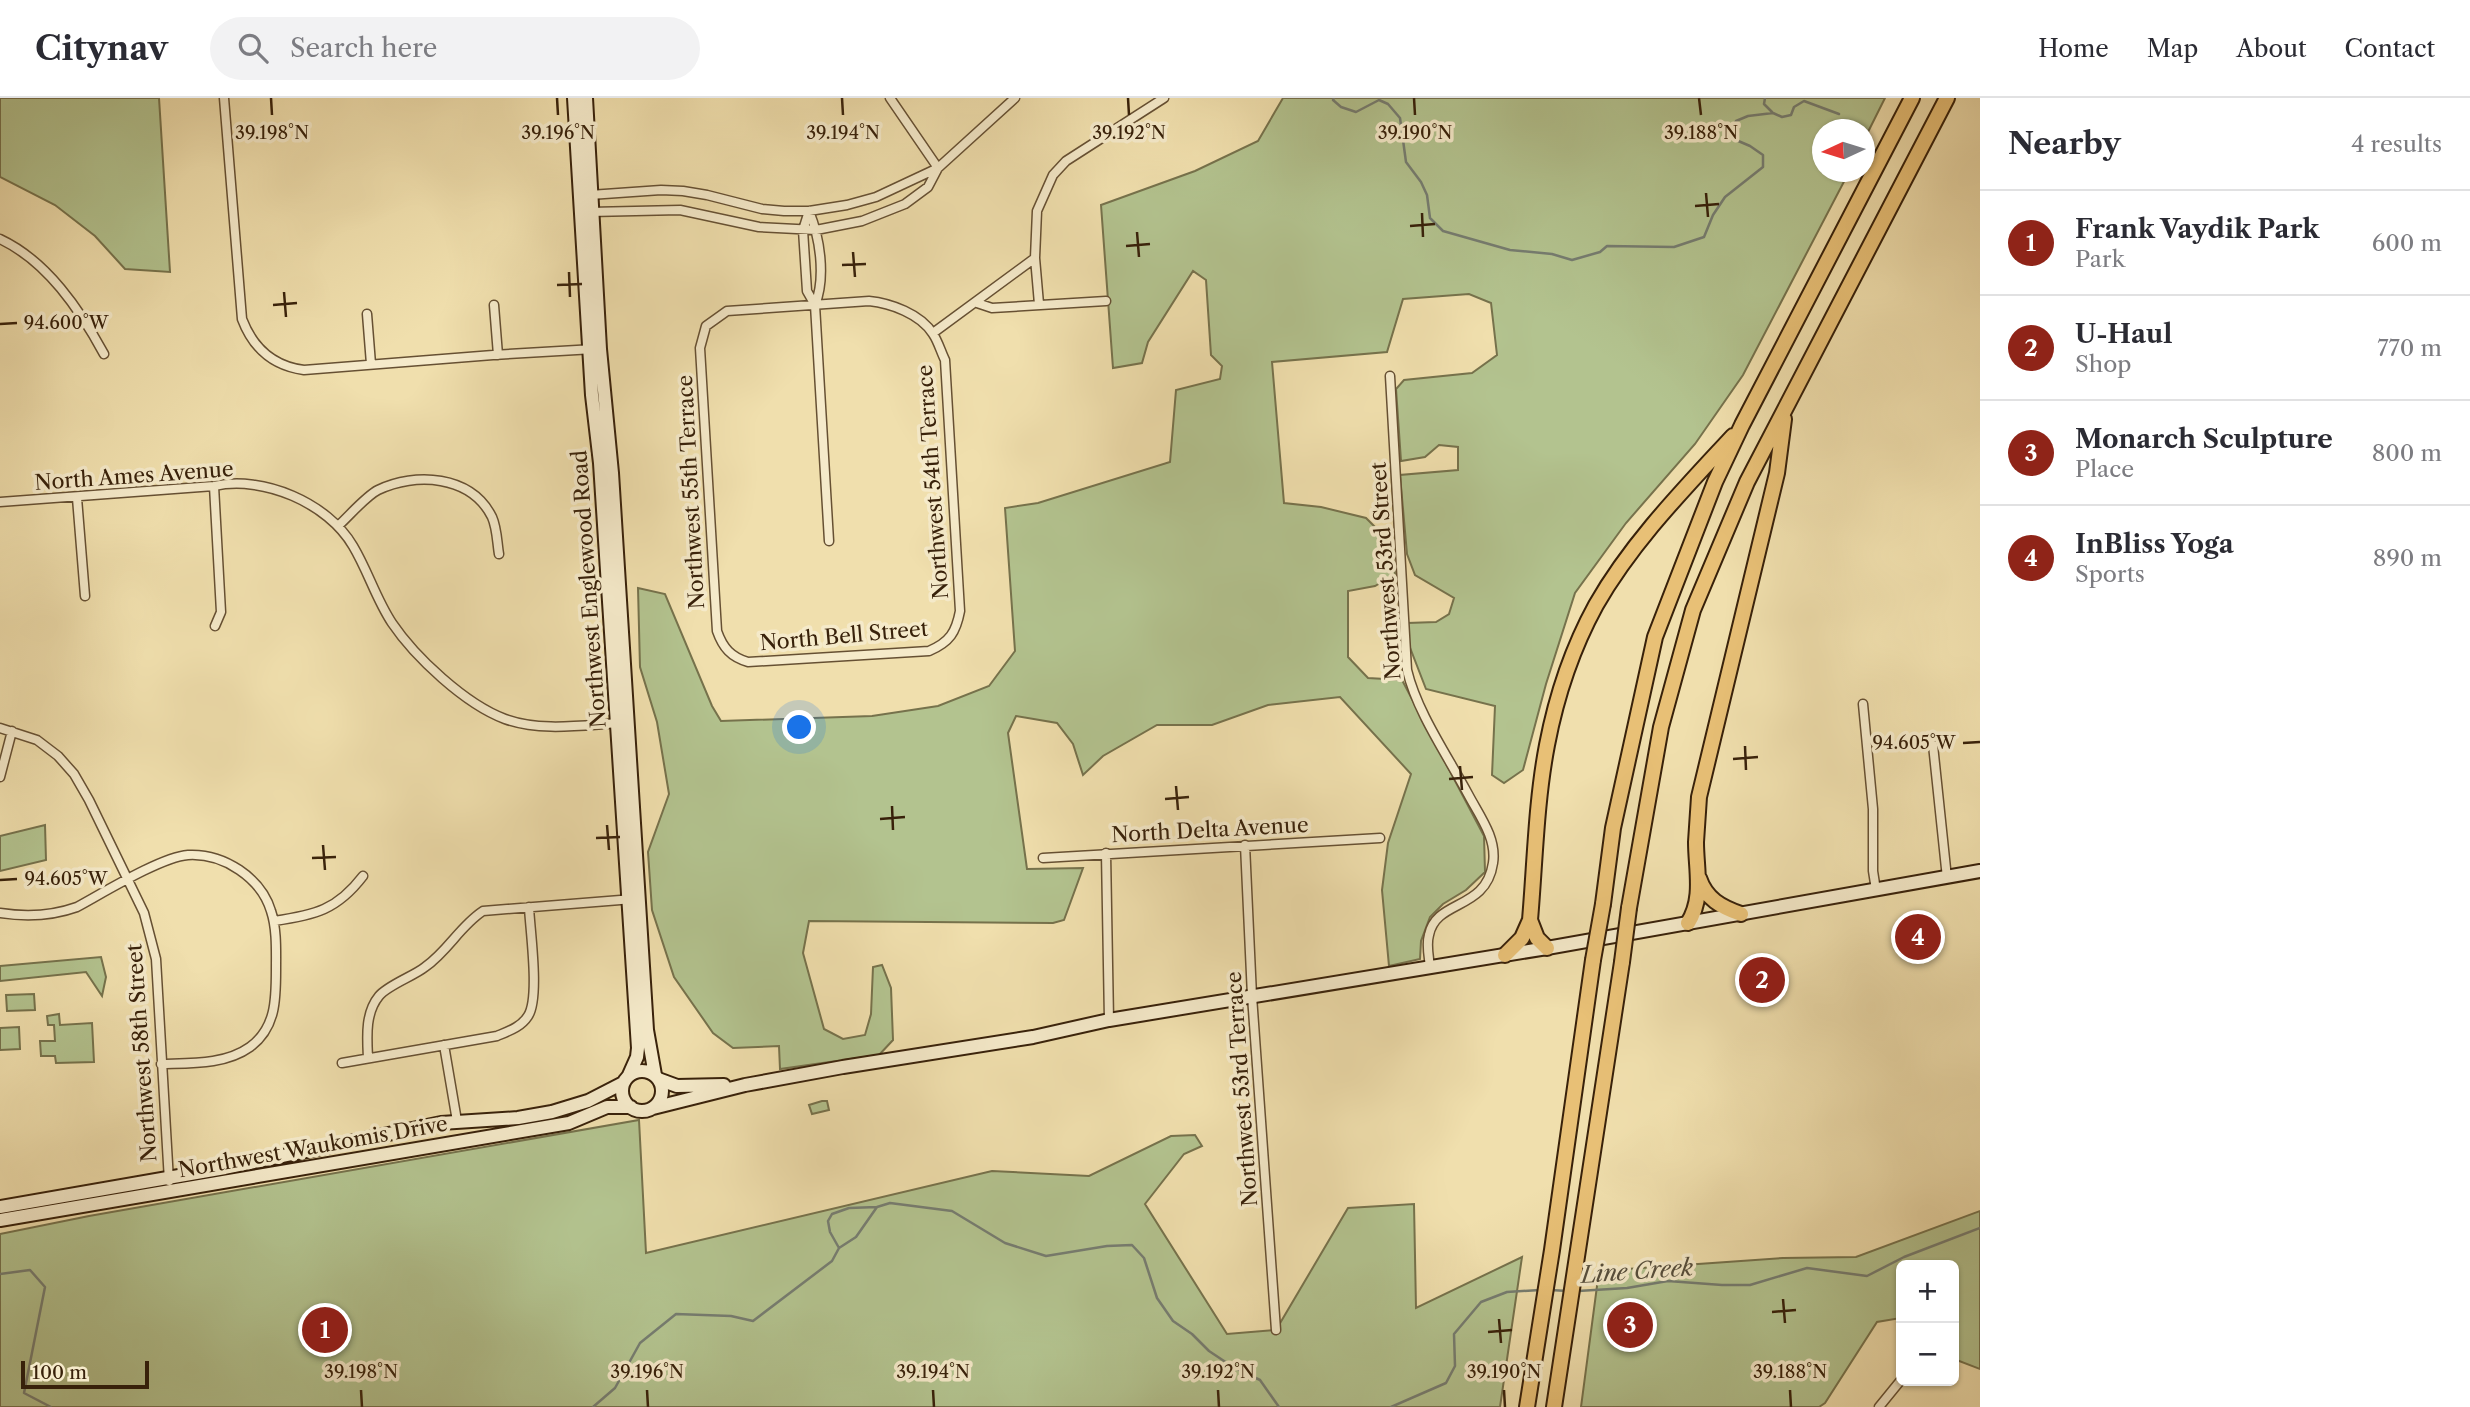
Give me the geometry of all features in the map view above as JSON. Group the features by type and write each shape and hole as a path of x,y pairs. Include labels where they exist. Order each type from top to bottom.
{"highway":[{"path":"1527,1407 1613,828 1655,638 1715,482 1742,425 1913,98"},
{"path":"1554,1407 1579,1255 1629,908 1661,727 1693,610 1747,482 1947,98"},
{"path":"1688,923 1696,911 1699,877 1696,843 1699,797 1777,473 1786,410"},
{"path":"1505,955 1522,938 1530,920 1547,746 1557,702 1595,607 1617,572 1675,499 1742,425"},
{"path":"1699,877 1702,887 1714,901 1723,908 1741,914"},
{"path":"1530,920 1537,938 1547,948"}],"main road":[{"name":"Northwest Englewood Road","path":"574,98 586,196 601,477 634,899 647,1030 656,1077"},
{"name":"Northwest Englewood Road","path":"586,98 586,196"},
{"path":"745,1085 677,1086 642,1070 626,1079 622,1096 631,1107 639,1111 745,1085 843,1067 1033,1037 1110,1020 1547,948 1980,871"},
{"name":"Northwest Englewood Road","path":"626,1079 637,1057 638,1048 634,899"},
{"path":"653,1108 661,1097 662,1087 656,1077"},
{"name":"Northwest Waukomis Drive","path":"0,1206 225,1168 457,1121 518,1118 552,1112 588,1101 626,1079"},
{"name":"Northwest Waukomis Drive","path":"0,1220 569,1123 607,1107 631,1107"}],"street":[{"path":"224,98 239,304 247,331 264,354 289,368 304,370 595,349"},
{"path":"890,98 938,168"},
{"path":"586,196 684,191 762,209 808,211 848,205 876,197 938,168 1016,98"},
{"path":"1039,304 1035,258 1037,211 1053,175 1066,161 1164,98"},
{"path":"587,212 680,210 732,223 782,230 816,230 862,221 905,205 928,187 938,168"},
{"path":"808,211 816,230 821,289 815,305 828,541"},
{"path":"808,211 803,230 805,269 807,291 815,305"},
{"path":"0,239 41,268 68,296 104,354"},
{"path":"815,305 869,301 885,303 922,322 933,333 1035,258"},
{"path":"805,269 819,268"},
{"path":"976,303 992,308 1105,300"},
{"path":"494,305 498,355"},
{"name":"Northwest 55th Terrace","path":"729,653 721,643 717,631 700,348 706,326 727,311 815,305"},
{"path":"368,314 371,364"},
{"name":"Northwest 54th Terrace","path":"933,333 945,360 947,374 960,611 956,629"},
{"name":"Northwest 53rd Street","path":"1390,376 1406,670 1415,695 1488,830 1493,856 1489,876 1478,893 1468,902 1444,912 1432,926 1428,938 1430,967"},
{"path":"338,526 376,491 412,479 428,478 456,485 482,504 492,516 499,554"},
{"name":"North Ames Avenue","path":"0,502 78,498 230,483 297,498 317,509 338,526 353,546 393,625 426,663 452,686 504,718 534,725 573,726 622,722"},
{"path":"214,486 221,612 215,626"},
{"path":"78,498 85,596"},
{"name":"North Bell Street","path":"729,653 748,662 929,651 951,638 956,629"},
{"path":"1863,704 1873,809 1873,871 1876,890"},
{"name":"Northwest 58th Street","path":"0,728 37,740 58,756 74,774 144,913 156,959 169,1192"},
{"path":"0,777 12,732"},
{"path":"1933,745 1947,878"},
{"name":"North Delta Avenue","path":"1042,858 1380,838"},
{"name":"Northwest 53rd Terrace","path":"1245,845 1252,996 1276,1330"},
{"path":"1106,853 1110,1020"},
{"path":"0,913 20,916 63,912 176,858 188,855 212,858 234,867 254,882 268,901 274,921 276,1000 270,1023 264,1033 247,1049 217,1061 162,1064"},
{"path":"274,921 327,909 352,891 363,876"},
{"path":"368,1058 367,1025 380,995 424,968 446,950 469,920 483,911 634,899"},
{"path":"342,1063 497,1036 514,1029 531,1013 534,995 529,907"},
{"path":"444,1045 457,1121"},
{"path":"1879,1407 1896,1386"}],"green space":[{"path":"0,98 159,98 170,272 125,269 95,236 55,205 0,177"},
{"path":"1283,98 1885,98 1874,119 1812,119 1812,182 1844,182 1743,375 1695,444 1626,523 1575,593 1546,684 1523,770 1504,783 1492,775 1495,706 1426,689 1409,645 1408,623 1436,622 1449,614 1454,598 1415,575 1407,554 1400,475 1458,470 1458,447 1439,445 1425,457 1401,461 1396,389 1404,380 1472,373 1497,355 1491,303 1469,294 1403,299 1387,352 1272,362 1284,503 1321,507 1366,518 1392,544 1395,574 1375,586 1348,591 1348,657 1368,678 1402,680 1484,836 1485,872 1430,917 1421,941 1420,959 1389,966 1382,890 1388,843 1411,774 1340,697 1268,705 1212,725 1157,725 1103,756 1083,775 1073,744 1057,723 1016,716 1008,733 1027,869 1083,868 1064,920 1053,923 809,921 803,953 824,1029 843,1039 865,1035 871,1014 873,967 882,965 891,988 893,1040 879,1055 780,1069 779,1046 733,1048 713,1033 674,977 652,910 648,852 669,794 657,722 640,667 638,588 665,594 712,706 721,721 872,716 938,706 989,686 1015,651 1005,508 1038,503 1170,462 1176,390 1220,379 1222,366 1211,355 1206,280 1193,271 1148,342 1142,363 1113,368 1101,205 1195,171 1258,141"},
{"path":"45,825 46,860 0,871 0,836"},
{"path":"101,957 106,977 102,996 86,972 0,981 0,966"},
{"path":"34,994 35,1010 7,1011 6,995"},
{"path":"59,1014 60,1025 92,1023 94,1062 56,1063 55,1056 41,1056 40,1041 55,1041 54,1025 48,1025 47,1016"},
{"path":"19,1027 20,1049 0,1050 0,1028"},
{"path":"827,1101 829,1110 812,1114 809,1105"},
{"path":"639,1120 646,1253 992,1171 1089,1176 1171,1136 1195,1135 1202,1146 1184,1154 1145,1204 1227,1334 1276,1330 1348,1208 1414,1204 1416,1308 1522,1257 1500,1407 0,1407 0,1234"},
{"path":"1980,1211 1980,1369 1959,1361 1959,1260 1896,1260 1896,1319 1877,1322 1825,1403 1819,1407 1581,1407 1599,1271 1783,1258 1856,1257"}],"waterway":[{"path":"1334,98 1341,107 1356,112 1379,100 1388,104 1400,118 1406,162 1427,195 1430,218 1443,231 1510,250 1552,254 1572,260 1600,252 1607,246 1674,247 1704,237 1713,215 1725,197 1763,167 1763,155 1736,140 1731,130 1736,121 1748,116 1773,113 1782,117 1791,115 1794,107 1804,101 1839,114"},
{"path":"1765,98 1764,104 1772,112"},
{"name":"Line Creek","path":"593,1407 615,1388 640,1343 676,1314 731,1316 753,1321 832,1261 839,1248 856,1237 877,1207 890,1203 952,1211 1005,1243 1046,1256 1107,1246 1132,1245 1144,1258 1157,1298 1173,1321 1192,1334 1209,1351 1260,1380 1279,1407"},
{"name":"Line Creek","path":"839,1248 830,1232 828,1221 832,1214 849,1208 877,1207"},
{"name":"Line Creek","path":"1578,1291 1627,1288 1668,1281 1750,1285 1807,1268 1867,1276 1904,1257 1980,1228"},
{"path":"0,1274 30,1270 45,1287 24,1393 51,1407"},
{"name":"Line Creek","path":"1391,1407 1446,1383 1455,1366 1454,1334 1481,1302 1507,1292 1540,1290"},
{"name":"Line Creek","path":"1550,1290 1568,1291"}],"place":[{"name":"InBliss Yoga","path":"1918,937"},
{"name":"U-Haul","path":"1762,980"},
{"name":"Monarch Sculpture","path":"1630,1325"},
{"name":"Frank Vaydik Park","path":"325,1330"}]}
